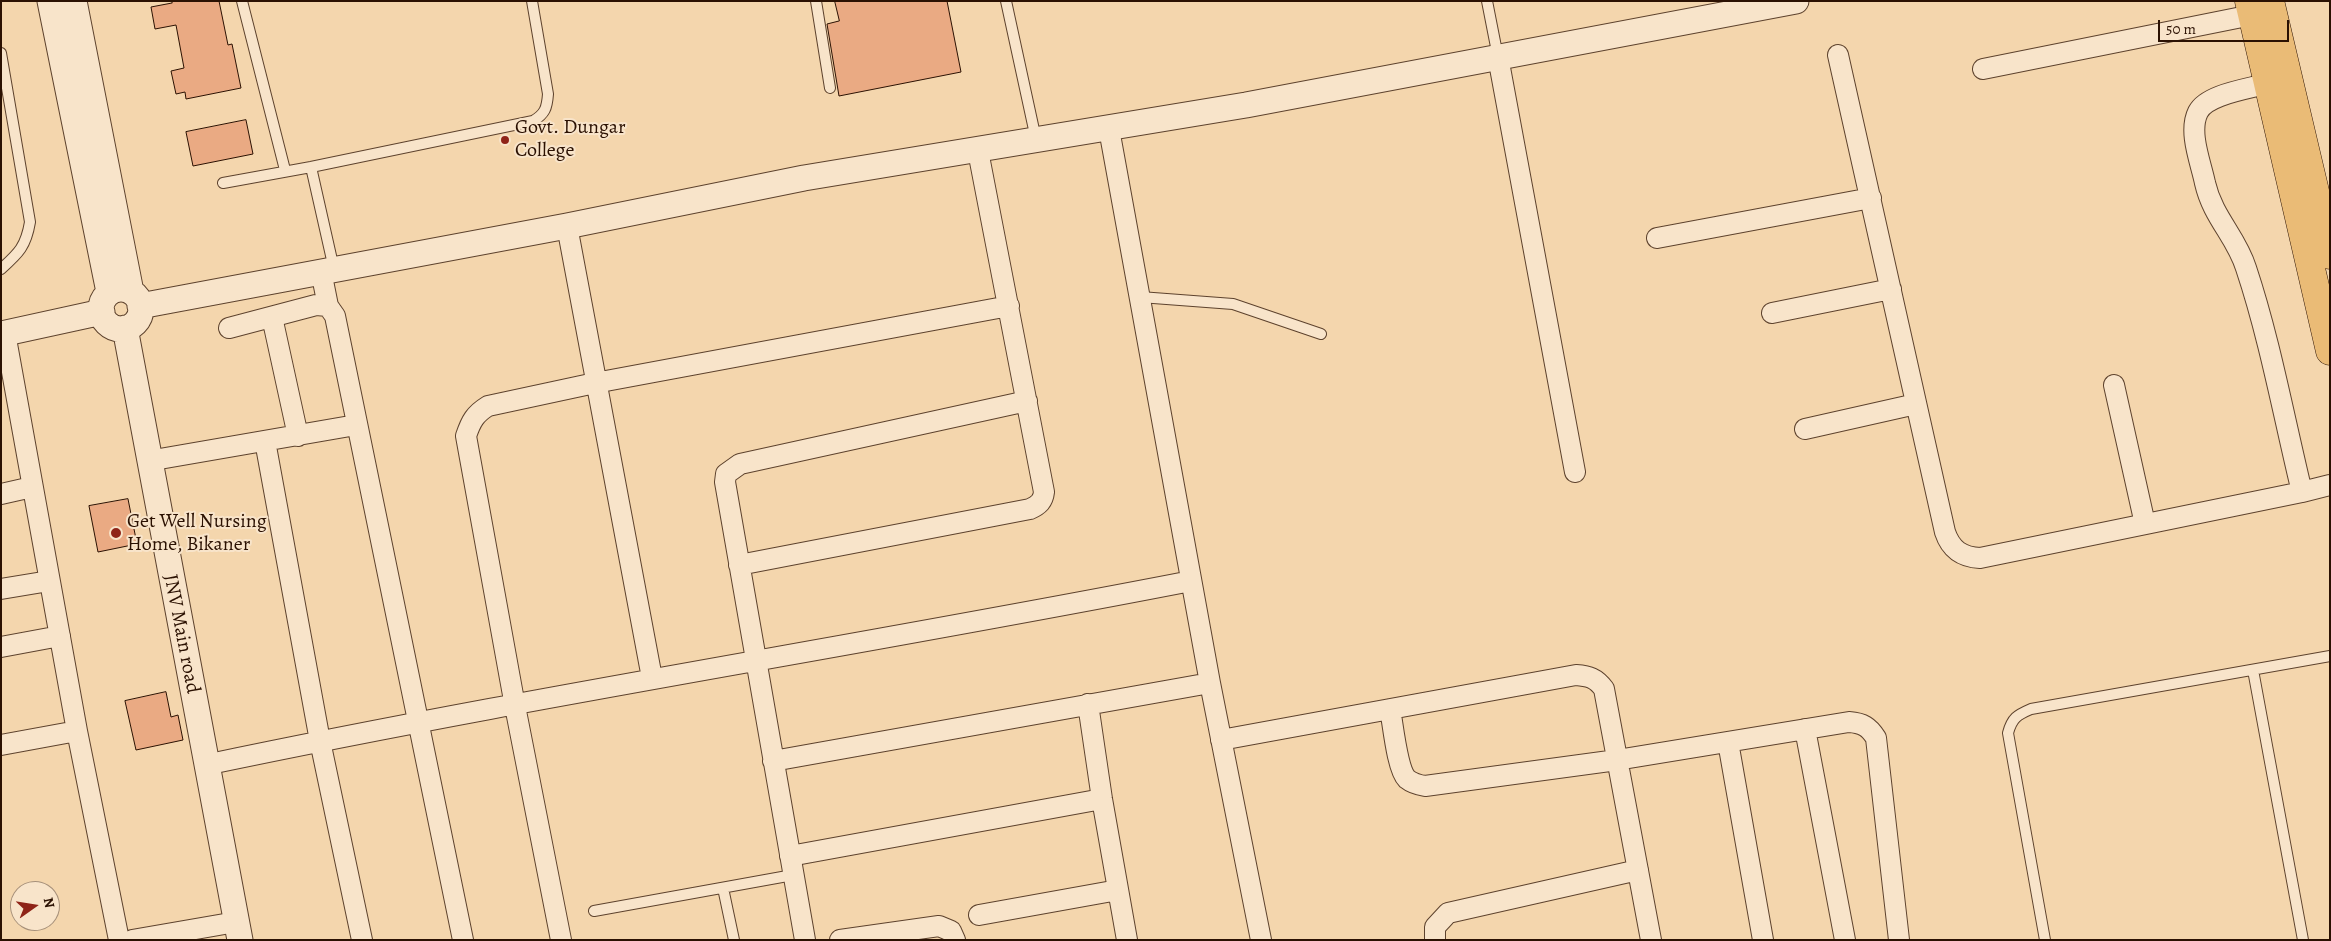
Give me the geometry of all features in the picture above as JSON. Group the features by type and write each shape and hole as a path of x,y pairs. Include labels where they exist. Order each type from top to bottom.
{"main road":[{"path":"2257,6 2269,83 2330,351"},
{"path":"2257,6 2330,255"}],"street":[{"path":"50,1 121,300"},
{"path":"74,1 121,300"},
{"path":"119,940 76,731 3,334 121,300 327,270 567,226 804,178 978,151 1036,139 1246,105 1796,1"},
{"path":"1983,69 2257,6"},
{"path":"1838,55 1945,532 1953,548 1964,555 1980,558 2330,485"},
{"path":"1498,57 1575,472"},
{"path":"2269,83 2212,99 2202,104 2196,114 2194,133 2207,193 2217,218 2243,258 2255,293 2302,492"},
{"path":"1109,128 1210,684 1261,940"},
{"path":"739,565 1038,506 1043,500 1044,492 978,151"},
{"path":"1657,238 1870,198"},
{"path":"567,226 652,678"},
{"path":"327,270 328,306 334,316 463,940"},
{"path":"1772,313 1891,289"},
{"name":"JNV Main road","path":"121,300 138,319 125,328 148,461 238,931"},
{"path":"229,328 316,305 328,306"},
{"path":"561,940 515,706 466,436 471,421 478,412 488,406 595,383 1009,306"},
{"path":"272,317 298,436"},
{"path":"2114,385 2145,524"},
{"path":"805,940 739,565 725,482 726,474 731,468 740,464 1027,401"},
{"path":"1804,429 1916,404"},
{"path":"148,461 356,425"},
{"path":"265,441 320,741 362,940"},
{"path":"1,494 32,488"},
{"path":"1,589 49,581"},
{"path":"206,765 320,741 515,706 652,678 756,661 1191,581"},
{"path":"1,647 60,636"},
{"path":"1221,740 1576,674 1598,680 1604,689 1651,940"},
{"path":"773,761 1210,684"},
{"path":"1088,704 1102,799 1127,940"},
{"path":"1390,709 1402,768 1406,778 1425,786 1617,760 1849,722 1860,723 1869,728 1876,738 1899,940"},
{"path":"1805,729 1844,940"},
{"path":"1,745 76,731"},
{"path":"1728,742 1763,940"},
{"path":"791,865 1102,799"},
{"path":"1435,940 1436,927 1448,913 1638,870"},
{"path":"979,915 1118,890"},
{"path":"840,940 939,926 951,931 955,940"},
{"path":"132,940 238,931"}],"lane":[{"path":"242,1 285,170"},
{"path":"223,183 520,126 542,116 547,107 548,94 532,1"},
{"path":"816,1 830,88"},
{"path":"1006,1 1036,139"},
{"path":"1487,1 1498,57"},
{"path":"1,53 30,222 27,240 17,254 1,269"},
{"path":"311,167 327,270"},
{"path":"1140,296 1233,304 1321,334"},
{"path":"2045,940 2008,733 2011,721 2017,714 2031,709 2330,656"},
{"path":"2252,670 2303,940"},
{"path":"594,911 723,888 791,865"},
{"path":"723,888 734,940"}],"building":[{"path":"171,1 219,1 228,45 232,44 241,88 186,99 185,92 176,94 171,71 184,68 176,25 155,29 151,7 172,3"},
{"path":"835,1 947,1 961,72 839,96 827,24 839,21"},
{"path":"246,120 253,154 193,166 186,132"},
{"path":"128,499 137,544 98,552 89,506"},
{"path":"166,692 171,717 178,715 183,740 136,750 125,701"}],"place":[{"name":"Govt. Dungar College","path":"505,140"},
{"name":"Get Well Nursing Home, Bikaner","path":"116,533"}]}
